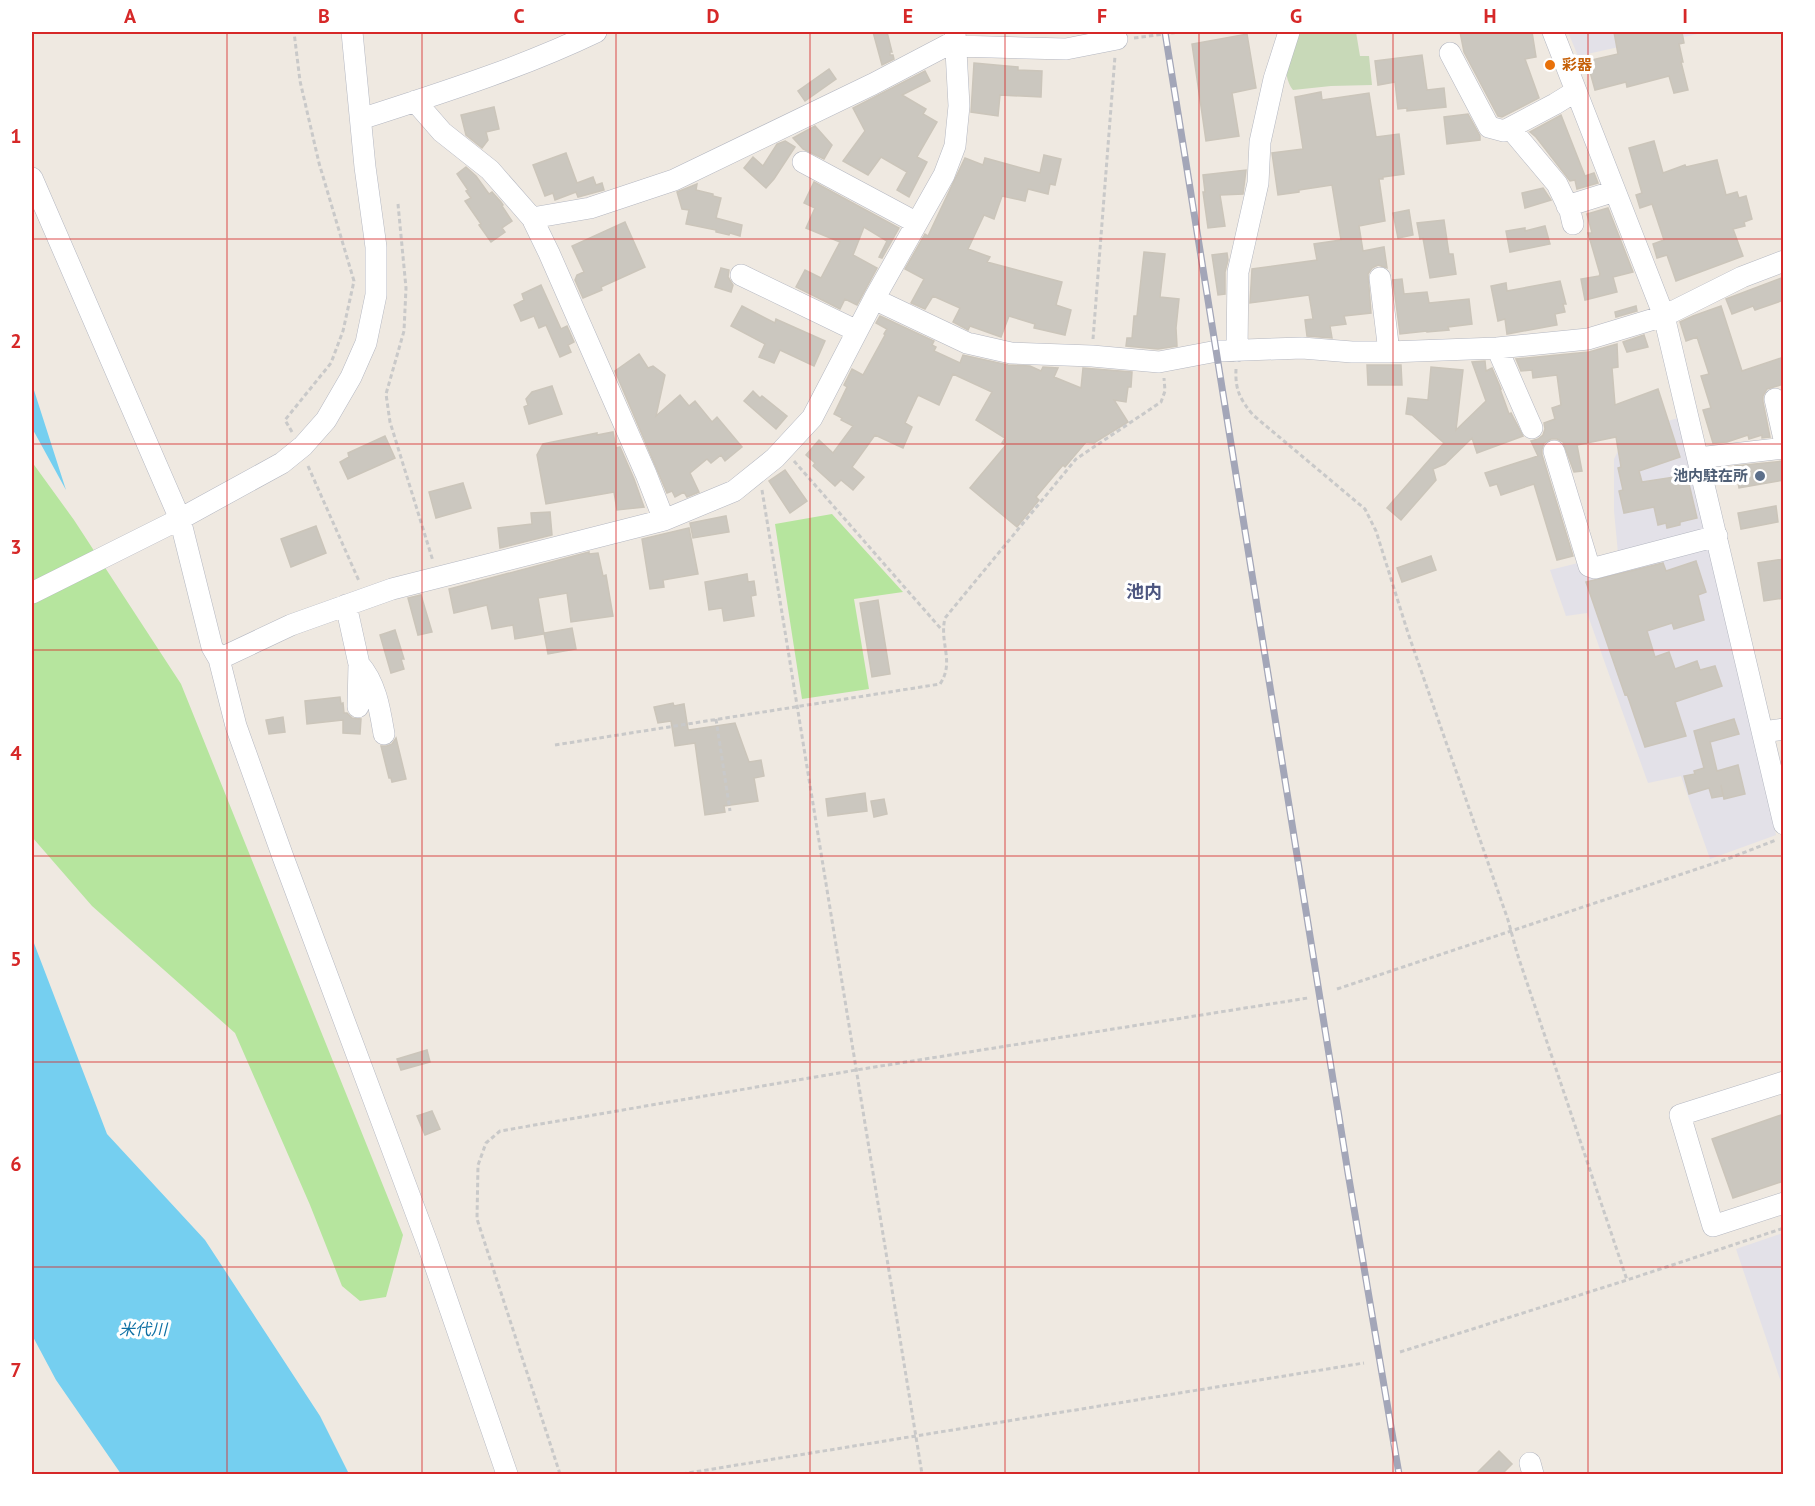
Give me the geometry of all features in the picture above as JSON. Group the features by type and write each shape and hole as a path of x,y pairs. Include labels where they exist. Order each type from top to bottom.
{"street":[{"path":"32,593 180,519 282,463 303,446 326,420 351,377 366,344 376,295 376,247 365,167 352,32"},
{"path":"361,119 509,69 596,32"},
{"path":"1237,351 1239,272 1258,183 1260,142 1274,79 1289,32"},
{"path":"1553,32 1664,316 1717,536 1773,730 1784,824"},
{"path":"532,218 590,208 674,180 873,84 955,40 1066,49 1117,39"},
{"path":"219,659 291,624 392,589 664,520 734,491 758,471 783,449 812,418 874,299 944,175 955,146 959,106 955,40"},
{"path":"1450,52 1489,127 1504,131 1576,91"},
{"path":"415,101 442,132 490,170 532,218 664,520"},
{"path":"1510,128 1557,184 1570,215 1615,191"},
{"path":"803,162 916,223"},
{"path":"32,178 180,519 212,647 219,659 236,726 428,1245 507,1474"},
{"path":"874,299 967,343 1011,353 1092,356 1159,362 1217,351 1302,348 1389,352 1497,348 1588,339 1664,316 1742,277 1784,261"},
{"path":"741,275 857,331"},
{"path":"1380,278 1389,352"},
{"path":"1497,348 1532,428"},
{"path":"1775,399 1784,440"},
{"path":"1698,458 1784,448"},
{"path":"1554,451 1588,566 1595,568 1717,536"},
{"path":"346,605 359,664 358,707"},
{"path":"359,664 365,671 379,702 384,734"},
{"path":"1784,1082 1680,1115 1713,1226 1784,1203"}],"path":[{"path":"294,32 300,81 314,142 354,281 343,331 331,363 285,420 294,435"},
{"path":"1092,356 1117,39 1179,32"},
{"path":"398,204 406,288 404,331 386,394 390,422 438,577"},
{"path":"1237,351 1235,382 1241,400 1253,415 1365,508 1376,531 1408,633 1512,931 1517,953 1627,1280"},
{"path":"555,745 940,684 946,674 947,664 942,630 945,618 1076,459 1161,402 1165,391 1165,380 1159,362"},
{"path":"783,449 942,630"},
{"path":"306,462 366,598"},
{"path":"758,471 922,1474"},
{"path":"716,719 730,811"},
{"path":"1337,989 1730,858 1784,837"},
{"path":"560,1474 477,1219 478,1165 486,1143 500,1131 856,1070 1308,998"},
{"path":"1400,1352 1784,1228"},
{"path":"682,1474 1364,1363"}],"shaded area":[{"path":"1568,32 1706,32 1684,37 1683,33 1578,56"},
{"path":"1678,418 1776,835 1710,859 1681,776 1648,783 1587,613 1566,616 1550,570 1618,553 1614,511 1614,459 1627,433"},
{"path":"1784,1233 1783,1388 1736,1249"}],"green space":[{"path":"1292,32 1356,32 1360,56 1369,56 1372,85 1293,90 1289,84 1286,69"},
{"path":"32,462 74,520 181,684 403,1235 386,1297 360,1301 342,1286 310,1205 235,1033 92,906 32,837"},
{"path":"832,514 903,592 854,599 869,689 802,699 775,524"}],"water":[{"path":"32,384 66,490 32,428"},
{"name":"米代川","path":"32,938 107,1134 205,1240 320,1416 349,1474 121,1474 56,1380 32,1335"}],"building":[{"path":"873,32 887,32 892,52 890,55 893,55 894,59 882,65"},
{"path":"1460,32 1532,32 1536,57 1525,59 1539,98 1502,117 1498,116 1464,52"},
{"path":"1614,32 1682,32 1684,43 1679,44 1688,90 1674,93 1669,76 1627,87 1626,82 1595,90 1587,61 1618,54"},
{"path":"1247,34 1256,88 1232,93 1239,136 1206,141 1192,44"},
{"path":"1422,55 1427,90 1444,88 1446,107 1407,111 1407,108 1398,109 1395,82 1378,85 1375,61"},
{"path":"974,63 1018,67 1018,70 1042,71 1041,97 1000,95 998,116 971,112"},
{"path":"829,69 836,79 805,101 798,91"},
{"path":"925,71 930,81 902,95 926,109 923,114 937,122 917,157 927,162 909,197 897,190 907,172 881,157 868,175 843,161 865,131 853,108"},
{"path":"1321,92 1322,100 1369,93 1376,137 1399,134 1404,174 1379,179 1385,221 1359,226 1363,251 1384,247 1387,268 1378,265 1368,274 1371,313 1344,316 1346,324 1330,326 1332,338 1307,336 1305,320 1313,319 1309,295 1250,303 1252,269 1317,260 1314,244 1341,240 1332,185 1278,195 1272,153 1303,149 1295,97"},
{"path":"494,107 499,129 486,132 488,140 482,148 466,135 461,115"},
{"path":"1468,114 1480,140 1447,144 1444,117"},
{"path":"1561,115 1585,176 1594,173 1598,183 1577,189 1575,180 1570,181 1530,132"},
{"path":"815,126 832,145 824,159 803,149 793,138"},
{"path":"785,141 795,147 766,188 744,168 753,157 763,166 777,144"},
{"path":"1654,141 1663,173 1685,165 1686,167 1717,160 1726,195 1737,192 1739,198 1746,196 1752,219 1744,222 1745,226 1733,229 1743,256 1676,281 1667,255 1657,258 1653,244 1664,240 1652,204 1640,208 1636,195 1642,193 1629,148"},
{"path":"566,153 577,183 593,177 596,185 602,183 604,190 578,197 576,192 555,200 553,193 545,196 533,165"},
{"path":"1044,155 1061,159 1055,185 1050,184 1048,194 1028,189 1025,201 1002,196 994,219 984,215 968,249 990,257 987,262 1062,282 1056,305 1071,310 1065,335 1034,328 1035,324 1009,316 1001,337 970,326 968,330 953,322 960,308 933,296 925,309 911,303 924,279 905,269 925,234 928,236 965,158 983,165 985,158 1040,173"},
{"path":"466,167 489,194 492,192 501,202 512,221 502,228 505,232 491,242 465,201 471,198 457,174"},
{"path":"1246,170 1243,194 1220,195 1225,226 1208,228 1203,175"},
{"path":"814,182 899,228 882,258 879,257 887,241 864,227 853,255 877,268 857,305 845,299 840,309 796,287 805,270 821,278 840,242 806,228 815,208 804,203"},
{"path":"697,184 696,190 721,198 716,218 742,225 740,236 686,224 689,210 682,209 677,192"},
{"path":"1543,188 1551,200 1525,208 1522,193"},
{"path":"1608,208 1633,272 1613,277 1617,292 1585,300 1581,279 1600,274 1588,233 1592,233 1587,214"},
{"path":"1409,210 1413,235 1398,238 1393,213"},
{"path":"1444,220 1449,254 1453,254 1456,274 1430,278 1423,238 1420,239 1417,223"},
{"path":"625,222 645,267 583,298 575,280 577,275 584,272 572,246"},
{"path":"1545,226 1550,244 1510,252 1506,231 1525,228 1525,231"},
{"path":"1144,252 1165,254 1160,297 1179,299 1177,346 1158,349 1126,346 1127,338 1132,338 1134,316 1137,316"},
{"path":"1227,253 1225,294 1218,295 1212,255"},
{"path":"721,268 729,270 728,277 733,285 731,292 715,287"},
{"path":"1784,277 1784,300 1755,310 1753,306 1732,314 1726,299"},
{"path":"1402,279 1404,294 1427,292 1429,303 1469,299 1472,324 1448,327 1449,330 1400,334 1393,280"},
{"path":"1560,281 1566,304 1563,304 1565,312 1555,314 1557,325 1507,334 1505,319 1498,321 1491,286 1506,283 1507,291"},
{"path":"541,285 561,329 567,326 574,342 568,345 571,352 560,357 546,325 539,328 534,316 521,321 514,305 524,300 522,294"},
{"path":"742,306 775,323 776,319 825,341 814,366 780,350 774,363 759,357 765,344 731,326"},
{"path":"1636,306 1637,311 1616,317 1615,312"},
{"path":"1721,306 1742,371 1784,357 1784,384 1767,389 1763,396 1770,437 1762,438 1762,435 1749,439 1748,435 1727,442 1713,443 1703,410 1711,408 1701,376 1709,374 1697,337 1686,341 1680,322"},
{"path":"880,316 934,341 932,345 936,347 934,351 960,363 963,355 1008,365 1030,366 1041,371 1043,367 1058,368 1054,377 1081,388 1083,368 1132,372 1131,387 1128,387 1126,402 1114,400 1128,422 1094,443 1086,442 1036,497 1039,500 1017,527 970,488 1006,445 1002,443 1005,438 976,420 992,392 953,374 939,405 918,395 905,423 912,427 903,448 875,435 852,467 864,477 853,490 841,480 835,486 813,466 815,463 806,455 819,440 833,453 853,426 834,414 847,387 844,385 852,369 863,375 885,335 887,329 876,323"},
{"path":"1644,335 1648,347 1627,352 1623,342"},
{"path":"1617,344 1618,367 1612,368 1615,405 1658,389 1680,457 1639,471 1642,482 1687,475 1697,518 1667,528 1666,523 1658,525 1654,507 1624,513 1619,491 1623,490 1618,468 1621,467 1616,437 1577,445 1582,471 1574,472 1563,442 1551,439 1544,443 1542,455 1573,556 1557,560 1534,484 1501,495 1497,484 1490,486 1485,473 1538,456 1531,441 1543,435 1544,423 1555,419 1552,408 1561,405 1557,375 1533,378 1532,370 1521,371 1516,359 1589,352"},
{"path":"639,354 648,368 653,366 665,375 656,416 680,395 689,406 695,401 712,422 717,417 742,447 725,461 721,455 711,463 707,459 690,473 699,492 687,497 684,492 675,497 672,491 667,493 615,371"},
{"path":"1485,361 1486,371 1492,368 1509,414 1511,413 1523,436 1477,453 1472,438 1445,464 1433,469 1436,480 1401,520 1387,508 1444,443 1412,415 1406,414 1408,398 1428,400 1431,367 1463,370 1456,430 1486,401 1472,362"},
{"path":"1367,365 1401,365 1402,385 1368,385"},
{"path":"552,386 562,414 529,424 524,407 528,405 526,399 532,392"},
{"path":"753,391 787,416 776,429 744,401"},
{"path":"613,432 616,448 620,447 644,507 617,510 614,492 546,504 537,455 543,444"},
{"path":"385,436 395,458 348,479 340,462 349,457 348,453"},
{"name":"池内駐在所","path":"1784,461 1784,480 1739,488 1735,466"},
{"path":"785,470 807,501 790,513 769,481"},
{"path":"463,483 471,508 436,518 429,492"},
{"path":"1776,506 1778,522 1741,529 1738,513"},
{"path":"550,512 552,535 500,548 498,528 532,524 531,513"},
{"path":"726,516 729,532 693,538 690,523"},
{"path":"316,526 326,553 291,567 281,539"},
{"path":"689,528 698,574 663,580 664,587 650,589 642,539"},
{"path":"589,552 589,554 598,553 603,576 606,575 613,616 571,622 567,593 538,598 544,634 515,639 513,625 492,629 487,605 454,613 449,589"},
{"path":"1431,556 1436,570 1402,582 1397,568"},
{"path":"1784,559 1784,598 1764,601 1758,563"},
{"path":"1696,561 1706,592 1698,595 1704,620 1674,629 1672,623 1647,631 1655,657 1669,652 1675,669 1697,661 1700,670 1715,666 1722,686 1675,702 1686,736 1645,747 1586,582 1663,563 1666,571"},
{"path":"747,574 748,582 754,581 756,595 751,596 754,616 724,621 722,608 709,610 705,582"},
{"path":"421,595 432,632 418,635 408,598"},
{"path":"878,600 890,674 872,677 860,603"},
{"path":"572,628 576,649 548,654 544,633"},
{"path":"395,630 404,659 401,659 404,669 391,673 380,635"},
{"path":"340,697 344,713 352,718 361,719 360,734 343,733 343,720 307,724 305,701"},
{"path":"673,703 674,706 684,704 689,730 735,723 749,762 761,760 764,776 754,778 758,801 724,806 725,812 705,815 695,743 675,746 671,721 658,723 654,707"},
{"path":"283,717 285,732 269,734 266,720"},
{"path":"1734,719 1739,734 1710,742 1717,771 1738,765 1745,794 1724,799 1721,785 1723,796 1712,798 1709,788 1689,794 1684,776 1695,774 1694,771 1704,768 1694,731"},
{"path":"396,738 406,779 392,782 381,746 392,744"},
{"path":"865,793 867,811 828,816 826,799"},
{"path":"884,799 887,814 874,817 871,801"},
{"path":"427,1050 430,1062 401,1070 397,1059"},
{"path":"432,1111 440,1129 425,1135 417,1116"},
{"path":"1784,1114 1784,1181 1733,1198 1712,1139"},
{"path":"1499,1451 1512,1464 1502,1474 1476,1474"}],"railway":[{"path":"1165,32 1348,1173 1399,1474"}],"place":[{"name":"彩器","path":"1550,65"},
{"name":"池内駐在所","path":"1760,476"}],"district":[{"name":"池内","path":"1144,592"}]}
